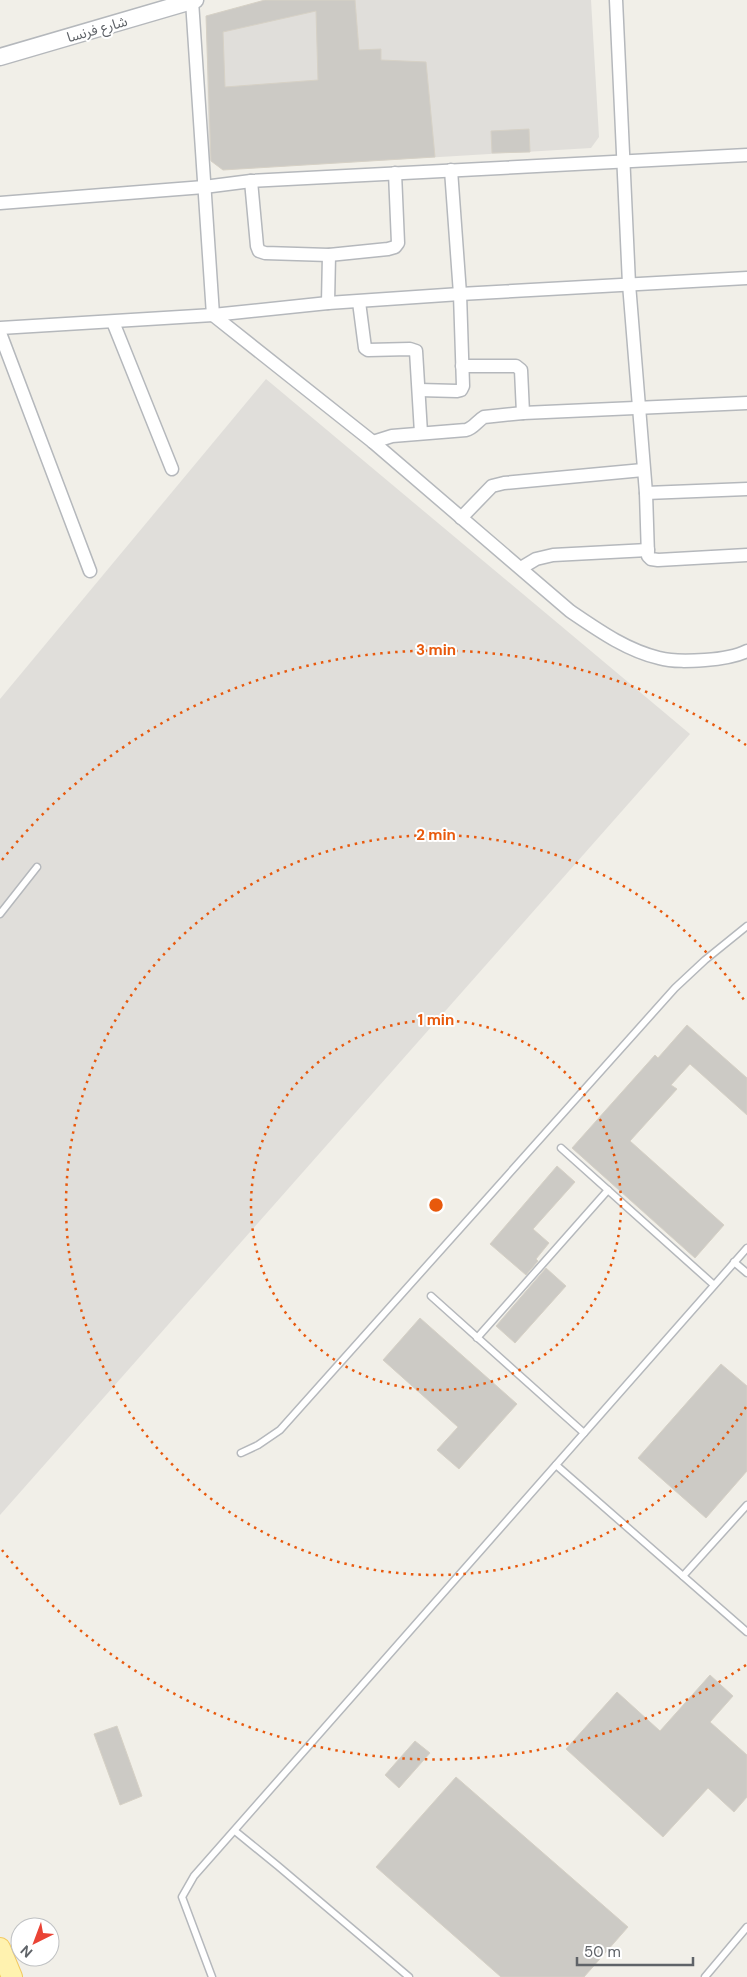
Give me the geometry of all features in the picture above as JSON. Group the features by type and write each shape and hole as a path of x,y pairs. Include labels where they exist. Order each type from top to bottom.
{"main road":[{"path":"0,1948 12,1977"}],"street":[{"path":"193,0 213,315 373,442 570,611 592,626 629,648 660,659 687,661 715,659 747,651"},
{"name":"شارع فرنسا","path":"0,57 193,0"},
{"path":"616,0 625,162 629,284 646,493 648,550 651,559 658,560 747,555"},
{"path":"0,203 204,187 251,181 747,154"},
{"path":"419,390 461,390 460,294 451,170"},
{"path":"251,181 259,251 265,253 329,255 395,247 398,243 394,173"},
{"path":"328,303 329,255"},
{"path":"0,328 213,315 328,303 460,294 747,278"},
{"path":"359,302 365,348 368,350 410,348 416,351 420,432"},
{"path":"113,322 172,469"},
{"path":"0,333 90,571"},
{"path":"462,366 516,366 521,370 523,413"},
{"path":"373,442 392,436 420,432 471,429 478,420 484,417 523,413 747,403"},
{"path":"461,518 492,486 504,483 643,470"},
{"path":"646,493 747,489"},
{"path":"522,568 536,560 553,554 648,550"}],"lane":[{"path":"0,914 37,867"},
{"path":"241,1453 258,1445 280,1430 675,988 705,960 747,926"},
{"path":"562,1148 714,1285"},
{"path":"477,1338 608,1190"},
{"path":"212,1977 182,1897 194,1876 747,1248"},
{"path":"734,1262 747,1273"},
{"path":"431,1296 584,1433"},
{"path":"556,1465 747,1632"},
{"path":"683,1576 747,1504"},
{"path":"235,1831 409,1977"},
{"path":"705,1977 747,1927"}],"shaded area":[{"path":"265,0 591,0 599,137 591,148 223,170 209,159 206,16"},
{"path":"266,379 690,734 0,1515 0,699"}],"building":[{"path":"265,0 355,0 359,50 381,49 381,60 426,62 435,157 223,170 211,161 206,16","holes":["316,11 318,80 225,87 223,32"]},
{"path":"529,129 530,152 492,153 491,131"},
{"path":"687,1025 747,1078 747,1115 690,1064 671,1085 677,1089 630,1141 724,1225 695,1258 572,1148 655,1055 658,1058"},
{"path":"557,1166 575,1182 533,1229 549,1243 536,1259 538,1261 526,1275 490,1244"},
{"path":"546,1268 566,1286 515,1343 496,1326"},
{"path":"420,1318 517,1404 459,1469 437,1450 458,1427 383,1360"},
{"path":"721,1364 747,1386 747,1471 706,1518 638,1458"},
{"path":"710,1675 733,1696 710,1722 747,1755 747,1797 734,1812 708,1788 663,1837 566,1749 617,1692 660,1731"},
{"path":"117,1726 142,1796 120,1805 94,1734"},
{"path":"415,1741 430,1753 399,1788 385,1775"},
{"path":"456,1777 628,1927 584,1977 501,1977 376,1867"}]}
